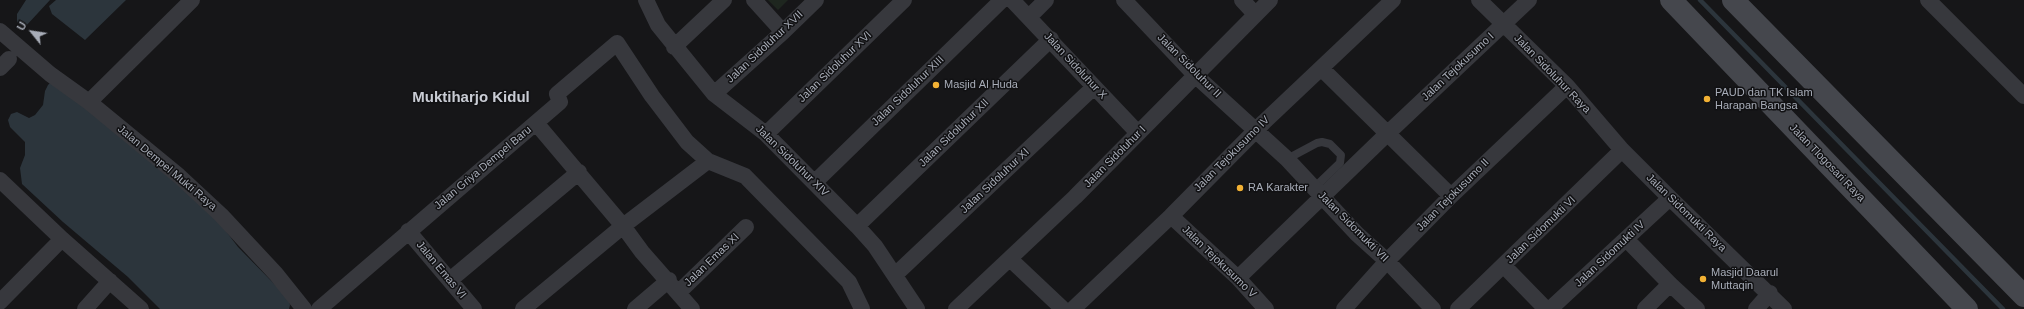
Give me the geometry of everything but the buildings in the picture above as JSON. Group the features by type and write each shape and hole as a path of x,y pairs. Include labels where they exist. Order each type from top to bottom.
{"street":[{"path":"89,102 192,0"},
{"name":"Jalan Sidoluhur XIV","path":"646,0 658,25 714,94 766,134 857,226 875,246 917,309"},
{"path":"674,46 724,0"},
{"path":"754,0 783,32"},
{"name":"Jalan Sidoluhur XVII","path":"714,94 816,0"},
{"name":"Jalan Sidoluhur XVI","path":"766,134 904,0"},
{"name":"Jalan Sidoluhur XIII","path":"815,182 1002,0"},
{"name":"Jalan Sidoluhur X","path":"1012,0 1051,39 1138,133"},
{"path":"1029,17 1046,0"},
{"name":"Jalan Sidoluhur II","path":"1124,0 1195,75 1256,129"},
{"path":"1242,0 1255,14"},
{"name":"Jalan Sidoluhur I","path":"956,309 1010,259 1270,0"},
{"name":"Jalan Tejokusumo IV","path":"1073,309 1171,216 1256,129 1322,69 1393,0"},
{"name":"Jalan Sidoluhur Raya","path":"1479,0 1566,86 1622,150"},
{"name":"Jalan Tejokusumo I","path":"1238,278 1318,192 1388,133 1529,0"},
{"name":"Jalan Tlogosari Raya","path":"1671,0 1967,309"},
{"path":"1733,0 2024,296"},
{"path":"1928,0 2024,96"},
{"name":"Jalan Dempel Mukti Raya","path":"0,31 50,74 89,102 174,171 221,215 276,274 304,309"},
{"name":"Jalan Sidoluhur XII","path":"857,226 1051,39"},
{"path":"536,122 560,102 556,94 617,44 652,96 687,142 708,161 745,176 849,282 856,306"},
{"path":"1322,69 1451,196"},
{"name":"Jalan Tejokusumo II","path":"1344,309 1387,261 1451,196 1566,86"},
{"name":"Jalan Sidoluhur XI","path":"895,275 1094,87"},
{"name":"Jalan Griya Dempel Baru","path":"319,309 536,122 623,226 642,252 669,280 692,309"},
{"name":"Jalan Sidomukti VII","path":"1256,129 1287,158 1357,234 1387,261 1433,309"},
{"name":"Jalan Sidomukti Raya","path":"1622,150 1770,293 1784,309"},
{"name":"Jalan Sidomukti VI","path":"1458,309 1622,150"},
{"path":"523,309 623,226 708,161"},
{"path":"450,280 578,172"},
{"path":"0,180 62,239 141,309"},
{"name":"Jalan Sidomukti IV","path":"1550,309 1670,198"},
{"name":"Jalan Tejokusumo V","path":"1171,216 1238,278 1266,309"},
{"name":"Jalan Emas XI","path":"678,293 746,227"},
{"name":"Jalan Emas VI","path":"408,231 474,309"},
{"path":"0,302 62,239"},
{"path":"1626,239 1697,309"},
{"path":"1010,259 1063,309"},
{"path":"1504,266 1546,309"},
{"path":"635,309 669,280"},
{"path":"85,309 110,281"},
{"path":"1645,309 1670,284"},
{"path":"1756,309 1770,293"},
{"path":"2021,309 2024,306"}],"lane":[{"path":"1287,158 1317,142 1330,144 1340,155 1340,163 1318,192"}],"shaded area":[{"path":"26,0 50,0 25,27 22,27 17,22 17,14"},
{"path":"56,0 126,0 85,40 52,14 49,6"},
{"path":"768,0 788,0 778,10"},
{"path":"52,81 206,205 238,247 288,298 290,305 289,309 160,309 128,277 63,222 22,184 20,168 25,155 25,142 10,127 8,120 11,114 17,112 29,118 35,115 43,105 45,91"}],"waterway":[{"path":"1700,0 2003,309"}],"place":[{"name":"Masjid Al Huda","path":"936,85"},
{"name":"PAUD dan TK Islam Harapan Bangsa","path":"1707,99"},
{"name":"RA Karakter","path":"1240,188"},
{"name":"Masjid Daarul Muttaqin","path":"1703,279"}],"district":[{"name":"Muktiharjo Kidul","path":"471,98"}]}
